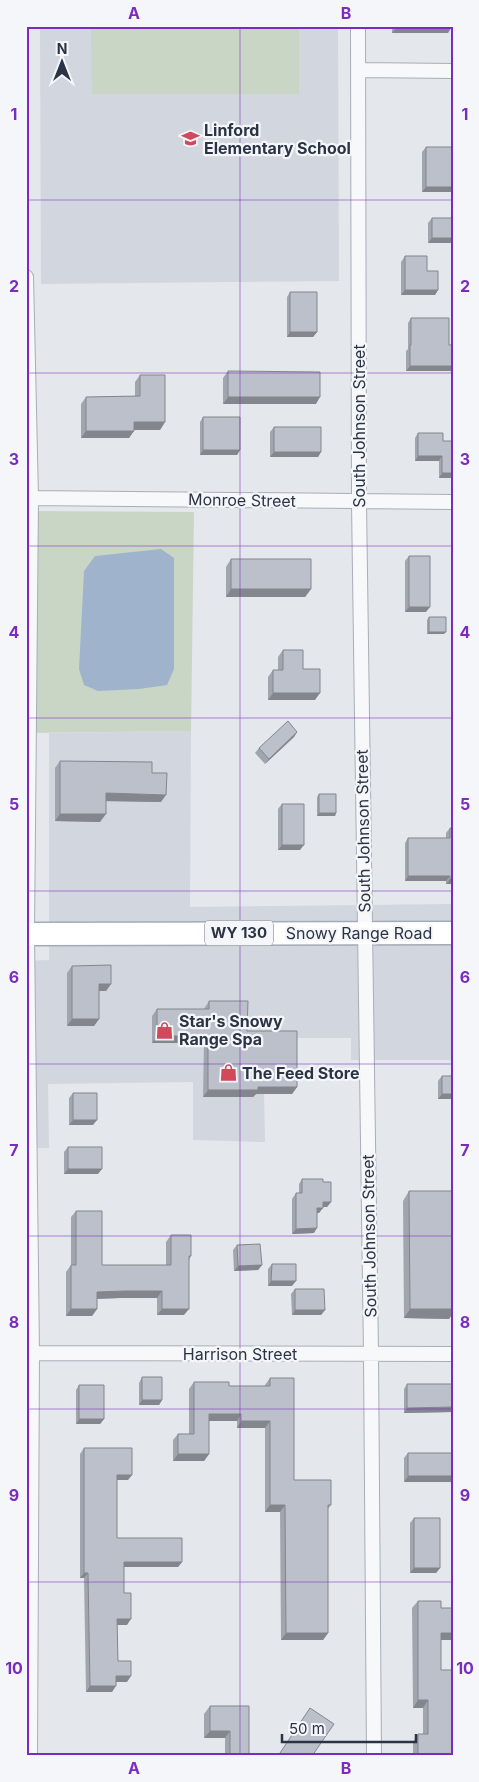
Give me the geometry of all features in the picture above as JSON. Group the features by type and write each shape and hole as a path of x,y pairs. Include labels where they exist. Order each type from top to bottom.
{"main road":[{"name":"Snowy Range Road","path":"26,934 453,933"}],"street":[{"name":"South Johnson Street","path":"358,26 359,502 371,1354 374,1756"},
{"path":"359,70 453,71"},
{"path":"26,277 31,498 26,934 30,1756"},
{"name":"Monroe Street","path":"31,498 453,502"},
{"name":"Harrison Street","path":"29,1353 453,1354"}],"shaded area":[{"name":"Linford Elementary School","path":"40,26 338,26 339,281 41,284"},
{"path":"191,731 190,907 453,904 453,1060 351,1060 351,1038 263,1038 265,1142 193,1140 193,1082 48,1084 49,1148 26,1148 26,961 49,960 49,733"}],"green space":[{"path":"91,26 299,26 299,94 92,94"},
{"path":"26,511 194,512 191,731 26,733"}],"water":[{"path":"161,549 174,558 174,669 167,685 139,689 98,691 84,685 79,669 84,571 95,556"}],"building":[{"path":"396,26 451,26 451,28 396,28"},
{"path":"426,147 453,147 453,187 426,187"},
{"path":"432,218 453,218 453,238 432,238"},
{"path":"405,256 427,256 427,271 438,271 438,290 405,290"},
{"path":"290,292 317,292 317,332 290,332"},
{"path":"411,318 449,318 449,345 453,345 453,366 410,366"},
{"path":"228,371 320,372 320,397 228,397"},
{"path":"140,375 165,375 165,422 134,422 134,431 86,431 86,397 140,396"},
{"path":"203,417 240,417 240,450 203,450"},
{"path":"274,427 321,427 321,452 274,452"},
{"path":"418,433 443,433 443,441 453,441 453,473 442,473 442,456 418,456"},
{"path":"409,556 430,556 430,607 409,607"},
{"path":"231,559 311,559 311,589 231,589"},
{"path":"429,617 446,617 446,632 429,632"},
{"path":"283,650 303,650 303,669 320,669 320,693 273,693 273,670 283,670"},
{"path":"288,721 297,732 269,759 259,748"},
{"path":"60,761 152,762 152,773 167,773 166,795 106,793 106,814 60,814"},
{"path":"319,794 336,794 336,813 319,813"},
{"path":"282,804 304,804 304,845 282,845"},
{"path":"450,828 453,828 453,879 450,879 450,876 408,876 408,838 450,838"},
{"path":"111,965 111,984 99,984 99,1019 72,1019 72,966"},
{"path":"209,1001 248,1001 247,1031 297,1031 297,1087 258,1087 258,1090 208,1090 208,1036 157,1036 157,1009 209,1009"},
{"path":"442,1076 453,1076 453,1094 442,1094"},
{"path":"73,1093 97,1093 97,1120 73,1120"},
{"path":"68,1147 102,1147 102,1169 68,1169"},
{"path":"302,1179 323,1179 323,1182 331,1182 331,1202 323,1202 323,1208 317,1208 317,1228 296,1229 296,1193 302,1193"},
{"path":"409,1191 453,1191 453,1309 410,1309"},
{"path":"76,1211 102,1211 102,1265 171,1265 171,1235 191,1235 189,1309 162,1309 162,1291 125,1291 97,1292 97,1309 71,1309 71,1265 76,1265"},
{"path":"260,1244 262,1265 238,1266 237,1245"},
{"path":"272,1264 296,1264 296,1281 271,1281"},
{"path":"295,1289 324,1289 325,1310 295,1310"},
{"path":"142,1377 162,1377 162,1400 142,1400"},
{"path":"270,1378 294,1378 294,1480 331,1480 331,1505 328,1505 328,1633 286,1633 285,1505 270,1505 270,1421 241,1421 241,1414 209,1414 209,1454 178,1454 178,1434 194,1434 194,1382 229,1382 229,1386 270,1386"},
{"path":"407,1384 453,1384 453,1407 407,1408"},
{"path":"79,1385 104,1385 104,1419 79,1419"},
{"path":"84,1448 132,1448 132,1475 117,1475 117,1538 182,1538 182,1562 124,1562 124,1593 131,1593 131,1619 117,1619 118,1661 131,1661 131,1676 116,1676 116,1686 90,1686 88,1573 84,1573"},
{"path":"408,1453 453,1453 453,1476 408,1476"},
{"path":"414,1518 440,1518 440,1568 414,1568"},
{"path":"418,1601 441,1601 441,1608 453,1608 453,1633 441,1633 441,1670 453,1670 453,1756 418,1756 418,1734 428,1734 428,1700 418,1700"},
{"path":"210,1706 249,1706 249,1756 230,1756 230,1731 210,1731"},
{"path":"310,1708 334,1724 312,1756 278,1756"}],"place":[{"name":"Linford Elementary School","path":"190,139"},
{"name":"Star's Snowy Range Spa","path":"165,1030"},
{"name":"The Feed Store","path":"228,1073"}]}
